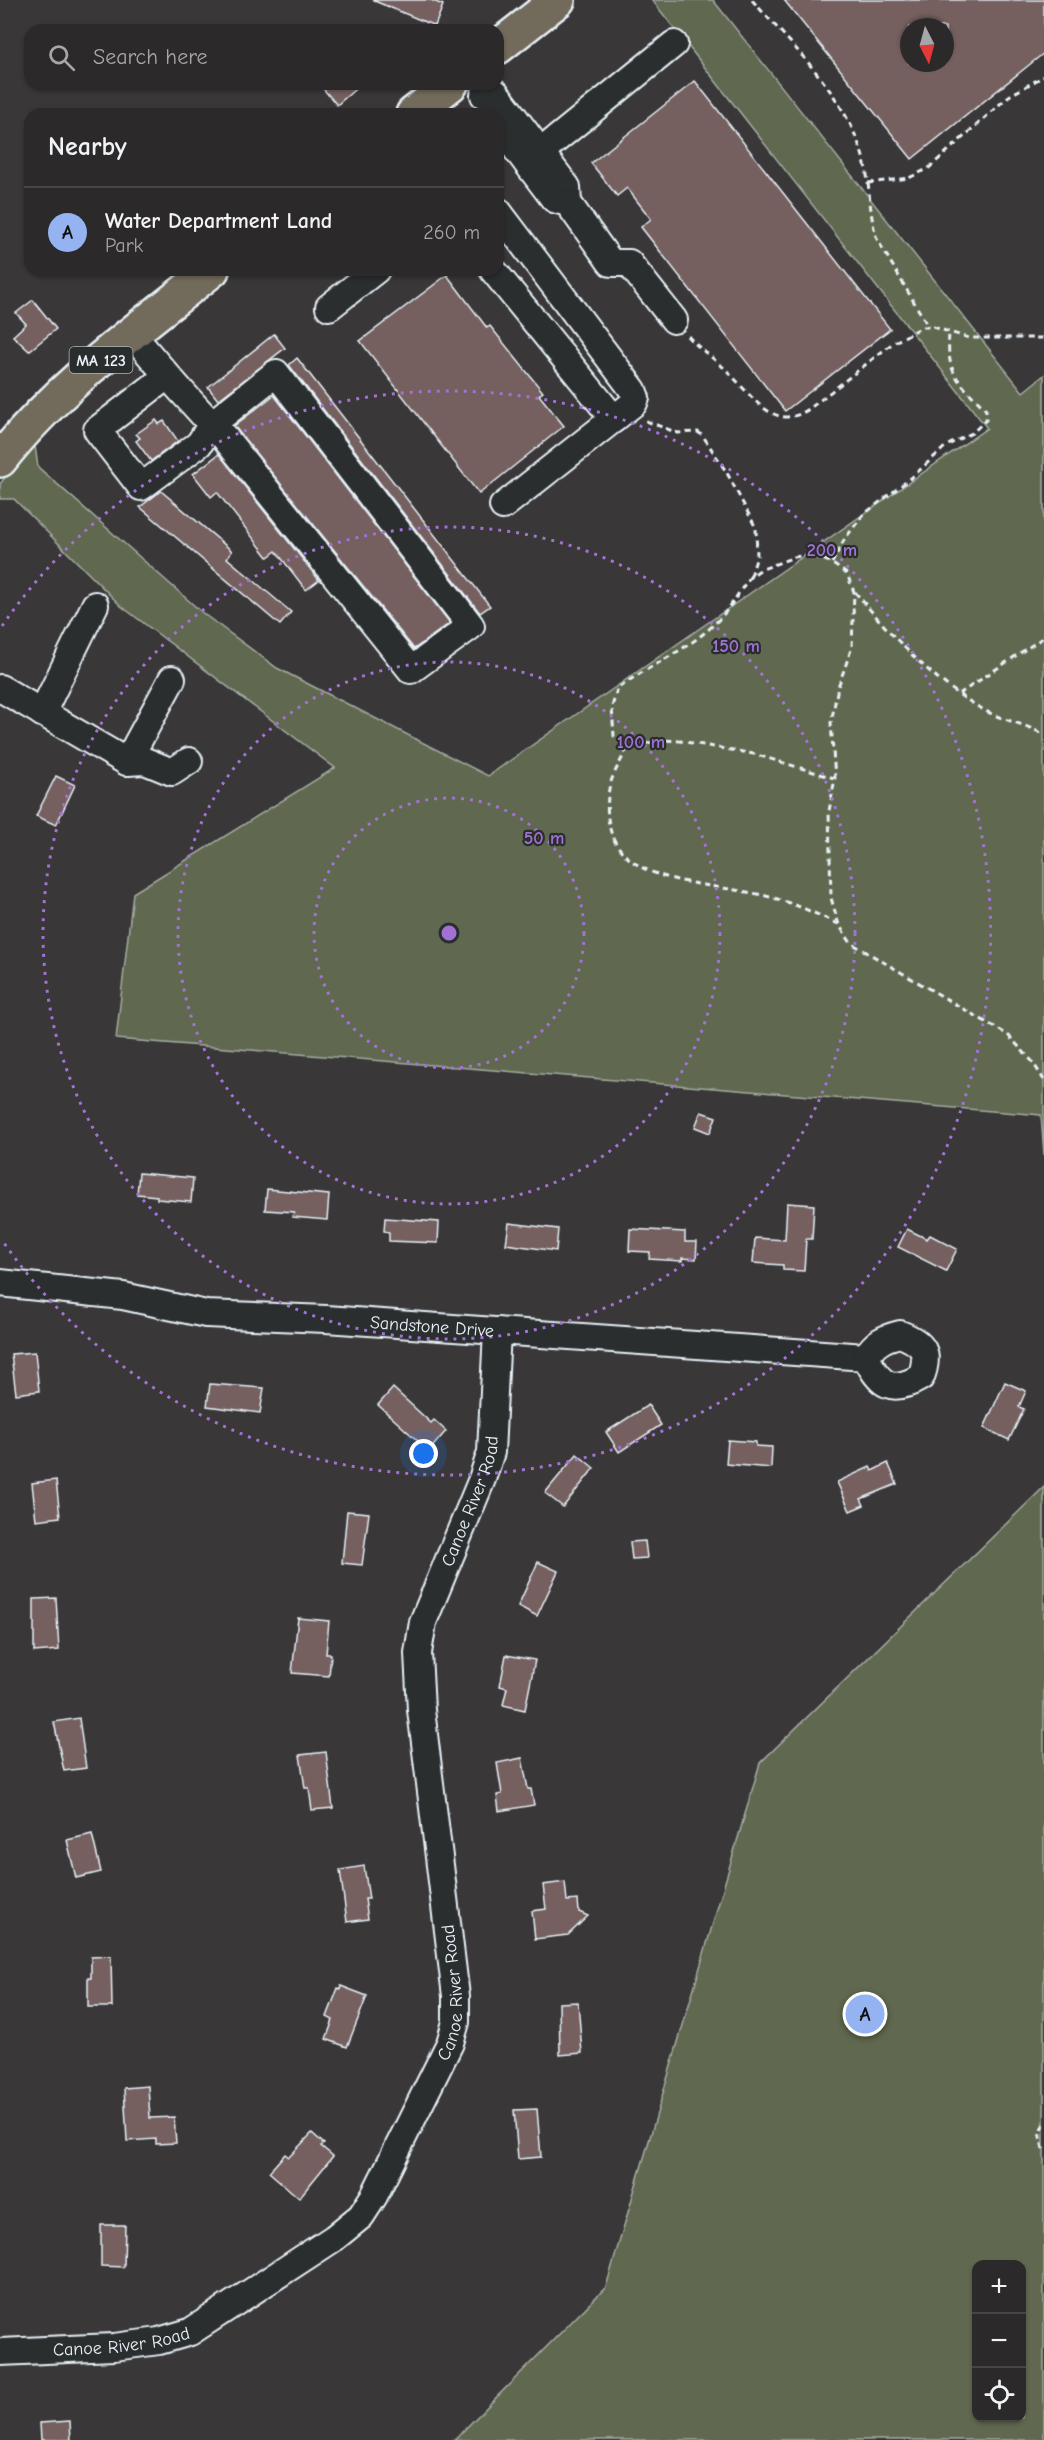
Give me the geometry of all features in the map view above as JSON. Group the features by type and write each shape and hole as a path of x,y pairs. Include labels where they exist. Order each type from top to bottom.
{"highway":[{"path":"504,42 558,0"},
{"path":"424,108 444,90"},
{"name":"MA 123","path":"0,460 27,427 69,386 204,276"}],"street":[{"path":"534,158 674,44"},
{"path":"483,98 496,93 534,158"},
{"path":"504,130 567,187 568,203 611,263 630,263 674,320"},
{"path":"503,506 636,401 633,390 504,219"},
{"path":"329,308 369,276"},
{"path":"498,276 614,419"},
{"path":"132,334 167,376 186,399 212,424 225,438 411,670 471,626 276,373 212,424 199,444 141,487 97,430 167,376"},
{"path":"42,713 95,605"},
{"path":"127,762 172,679"},
{"path":"0,688 127,762 145,762 172,772 189,761"},
{"name":"Sandstone Drive","path":"0,1283 123,1296 206,1314 326,1319 866,1357"},
{"name":"Canoe River Road","path":"0,2352 114,2347 159,2341 190,2332 334,2238 362,2216 374,2196 450,2043 456,2022 456,1996 421,1710 418,1653 423,1622 482,1479 490,1452 497,1331"}],"path":[{"path":"752,0 802,54 839,105 863,158 872,225 877,239 928,326"},
{"path":"868,183 909,178 928,168 1009,96 1044,76"},
{"path":"674,320 699,348 722,366 762,406 773,414 786,417 798,416 809,409 893,343 915,330 928,326 969,338 1044,338"},
{"path":"832,563 844,540 863,515 946,447 972,433 986,420 986,410 958,382 949,364 949,333"},
{"path":"614,419 641,419 678,433 698,432 727,473 756,528 757,556 751,576 721,618 677,652 617,688 612,707 614,736 627,748"},
{"path":"751,576 760,570 794,557 810,555 832,563 847,574 854,592 896,641 959,694 986,711 1029,725 1044,735"},
{"path":"854,592 852,647 838,687 831,723 835,778 829,811 831,898 839,925 851,944 1008,1035 1032,1061 1044,1080"},
{"path":"959,694 1044,637"},
{"path":"627,748 661,740 680,741 754,754 835,778"},
{"path":"627,748 609,788 608,823 614,843 631,861 668,879 754,893 811,910 839,925"},
{"path":"1044,2124 1038,2132 1044,2153"}],"green space":[{"path":"652,0 713,0 1023,392 1044,375 1044,1155 1041,1115 116,1039 133,893 335,768 121,606 14,499 0,499 0,484 34,439 38,467 205,615 277,668 488,776 987,428"},
{"path":"1044,1487 1044,2440 454,2440 606,2287 760,1763"}],"building":[{"path":"372,0 431,0 443,5 436,24 430,24"},
{"path":"784,0 1044,0 1044,53 912,159"},
{"path":"695,81 890,329 785,411 641,227 651,219 627,188 617,196 591,163"},
{"path":"324,90 354,90 337,105"},
{"path":"448,276 487,328 490,326 543,392 539,395 564,426 479,494 360,341"},
{"path":"33,300 56,329 29,351 13,336 26,324 16,313"},
{"path":"274,334 285,348 218,400 208,387"},
{"path":"297,358 490,606 480,613 289,365"},
{"path":"274,395 450,623 414,649 234,426"},
{"path":"156,420 159,424 164,421 178,441 151,461 136,441 140,438 136,434"},
{"path":"219,454 319,580 306,590 276,551 268,557 217,492 211,497 193,474"},
{"path":"161,491 232,551 227,558 291,612 280,625 140,507"},
{"path":"56,776 75,785 56,825 36,816"},
{"path":"701,1112 716,1117 710,1133 695,1127"},
{"path":"139,1173 193,1178 191,1202 157,1199 157,1196 137,1194"},
{"path":"267,1189 329,1195 327,1220 293,1217 294,1212 265,1210"},
{"path":"787,1203 814,1205 812,1239 806,1239 804,1271 783,1270 783,1265 753,1263 755,1238 785,1240"},
{"path":"385,1218 439,1222 438,1243 389,1241 389,1232 384,1231"},
{"path":"509,1223 558,1229 556,1251 506,1244"},
{"path":"630,1229 685,1232 685,1242 697,1242 696,1259 682,1258 682,1261 649,1259 650,1252 629,1251"},
{"path":"907,1229 927,1239 930,1235 957,1249 946,1271 898,1247"},
{"path":"35,1352 39,1391 16,1394 11,1354"},
{"path":"1005,1382 1026,1391 1019,1407 1024,1409 1009,1440 984,1428"},
{"path":"210,1384 264,1388 260,1413 207,1406"},
{"path":"393,1388 431,1423 434,1420 446,1431 429,1451 378,1405"},
{"path":"648,1405 661,1425 619,1452 606,1432"},
{"path":"728,1440 756,1442 756,1446 772,1447 771,1468 726,1464"},
{"path":"577,1454 594,1468 563,1507 545,1493"},
{"path":"888,1463 897,1484 861,1499 864,1505 850,1511 837,1482 870,1467 872,1471"},
{"path":"56,1480 60,1517 36,1520 32,1483"},
{"path":"347,1511 369,1513 362,1565 342,1563"},
{"path":"645,1541 647,1558 632,1559 630,1542"},
{"path":"538,1562 558,1571 537,1616 518,1606"},
{"path":"56,1598 59,1650 34,1652 34,1599"},
{"path":"298,1618 329,1621 326,1654 331,1654 329,1676 292,1673"},
{"path":"506,1655 535,1660 525,1710 503,1705 507,1688 500,1686"},
{"path":"79,1718 86,1768 64,1771 54,1722"},
{"path":"326,1752 333,1808 312,1810 309,1788 305,1788 300,1755"},
{"path":"522,1758 528,1789 531,1789 534,1805 499,1811 497,1795 502,1794 497,1763"},
{"path":"92,1834 101,1872 76,1878 67,1840"},
{"path":"364,1866 369,1899 365,1899 368,1919 347,1922 340,1870"},
{"path":"565,1882 567,1901 578,1900 579,1912 588,1916 568,1935 535,1939 532,1911 546,1909 543,1885"},
{"path":"111,1956 112,2007 88,2007 91,1957"},
{"path":"341,1986 367,1996 347,2047 326,2039 333,2020 327,2017 338,1988 340,1989"},
{"path":"578,2002 582,2053 560,2055 559,2003"},
{"path":"148,2086 150,2118 174,2117 176,2143 156,2144 156,2139 127,2141 124,2088"},
{"path":"537,2109 541,2157 518,2159 514,2110"},
{"path":"312,2133 324,2144 321,2146 333,2156 299,2198 269,2172 285,2154 289,2157"},
{"path":"101,2225 125,2225 124,2267 101,2266"},
{"path":"70,2421 71,2440 41,2440 40,2423"}],"place":[{"name":"Water Department Land","path":"865,2014"}]}
